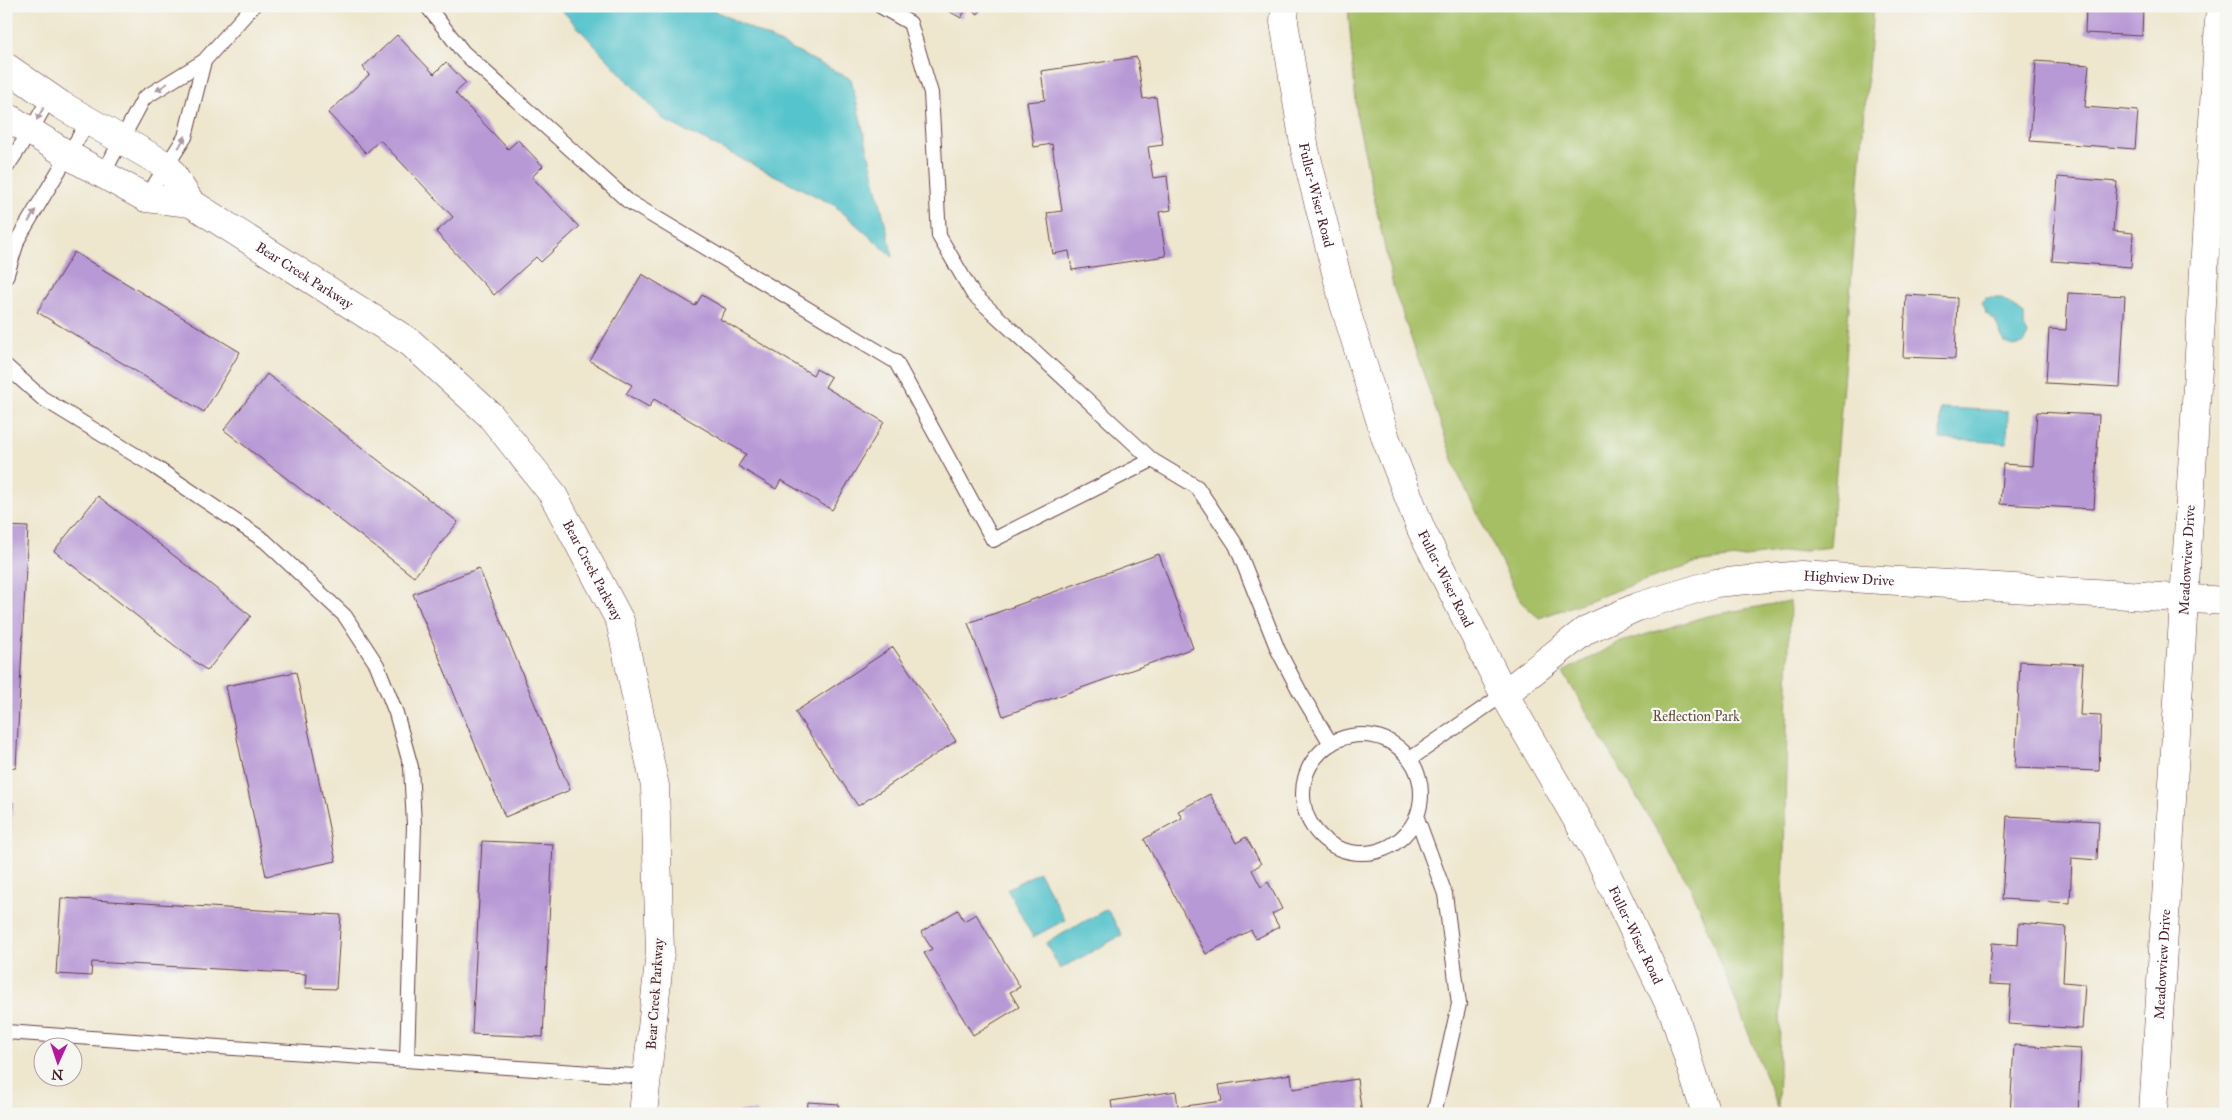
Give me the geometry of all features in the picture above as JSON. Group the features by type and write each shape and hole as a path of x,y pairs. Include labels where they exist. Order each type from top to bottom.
{"street":[{"name":"Fuller-Wiser Road","path":"1285,6 1284,22 1305,150 1344,304 1386,439 1421,529 1504,694 1602,863 1674,1014 1706,1114"},
{"name":"Meadowview Drive","path":"2153,1114 2220,6"},
{"name":"Bear Creek Parkway","path":"6,67 50,97 167,166 191,203 411,343 490,415 552,493 620,621 655,786 660,952 643,1114"},
{"name":"Bear Creek Parkway","path":"6,116 30,132 146,198 191,203"},
{"name":"Highview Drive","path":"1504,694 1586,630 1637,607 1716,583 1801,575 2226,601"}],"lane":[{"path":"103,174 144,98 204,61 253,6"},
{"path":"427,6 463,52 628,201 896,362 993,540 1152,460"},
{"path":"880,6 910,23 931,93 939,236 973,294 1152,460 1197,487 1236,545 1278,650 1331,744"},
{"path":"146,198 186,137 204,61"},
{"path":"6,168 50,97"},
{"path":"6,277 18,239 89,120"},
{"path":"6,366 42,398 155,467 265,541 345,616 377,665 396,713 411,767 414,825 408,1060"},
{"path":"1410,759 1504,694"},
{"path":"1365,735 1382,738 1398,747 1410,759 1418,773 1422,788 1417,818 1406,835 1389,848 1370,853 1350,853 1331,845 1316,832 1306,814 1302,794 1306,775 1316,757 1331,744 1347,737 1365,735"},
{"path":"1417,818 1445,894 1459,1004 1434,1114"},
{"path":"6,1032 648,1077"}],"green space":[{"path":"1348,6 1611,6 1698,11 1699,6 1873,6 1830,547 1694,563 1539,618 1521,602 1458,474 1393,286 1357,117"},
{"name":"Reflection Park","path":"1790,601 1778,1108 1692,890 1563,672 1618,643 1707,616"}],"water":[{"path":"558,6 706,6 851,79 893,257 834,205 664,120"},
{"path":"1986,298 2002,298 2024,315 2024,326 2028,334 2023,344 2013,346 2004,342 1995,320 1985,313 1982,302"},
{"path":"1941,408 2008,411 2007,443 1940,439"},
{"path":"1039,872 1065,920 1033,937 1007,889"},
{"path":"1107,909 1122,935 1060,969 1046,943"}],"building":[{"path":"940,6 983,6 978,14 967,7 961,18"},
{"path":"2086,6 2143,6 2142,36 2085,33"},
{"path":"397,35 434,74 446,62 466,83 455,93 508,149 518,140 543,166 532,177 579,227 541,262 536,257 494,295 436,232 453,217 380,140 366,153 328,113 369,75 363,67"},
{"path":"1137,57 1143,99 1156,97 1163,145 1148,147 1153,178 1167,176 1171,210 1159,212 1166,256 1072,270 1069,251 1053,254 1047,213 1062,211 1052,144 1034,147 1027,102 1045,100 1041,71"},
{"path":"2036,61 2089,65 2085,107 2138,111 2135,149 2030,141"},
{"path":"2058,177 2117,182 2113,231 2133,233 2131,267 2052,261"},
{"path":"74,252 240,352 204,412 37,312"},
{"path":"642,274 695,306 702,295 726,309 720,319 813,375 816,369 831,377 825,387 884,422 832,510 781,480 776,489 738,466 746,454 654,399 649,407 626,394 632,385 590,361"},
{"path":"2068,293 2125,296 2120,387 2046,383 2049,329 2066,330"},
{"path":"1906,295 1957,298 1955,359 1903,357"},
{"path":"267,374 458,522 414,577 224,430"},
{"path":"2037,412 2099,415 2094,509 2000,504 2003,464 2033,466"},
{"path":"98,496 251,616 207,671 54,551"},
{"path":"6,526 28,527 16,768 6,767"},
{"path":"1159,554 1193,648 1003,716 968,623"},
{"path":"479,568 570,790 505,817 413,594"},
{"path":"893,647 956,741 858,806 795,712"},
{"path":"2020,661 2083,664 2080,715 2101,716 2099,771 2015,768"},
{"path":"296,672 336,861 266,876 226,686"},
{"path":"1210,794 1236,843 1246,837 1261,864 1252,870 1261,887 1268,882 1282,909 1272,914 1279,927 1256,939 1251,930 1206,954 1144,839 1182,818 1178,811"},
{"path":"6,802 13,802 8,893 6,893"},
{"path":"2007,816 2099,821 2097,860 2072,858 2070,903 2002,899"},
{"path":"482,841 553,844 543,1037 472,1034"},
{"path":"61,898 341,915 336,989 305,988 306,974 92,962 91,976 56,974"},
{"path":"958,910 964,921 976,914 1020,987 1010,992 1019,1007 973,1035 924,953 932,949 921,932"},
{"path":"2019,923 2066,927 2063,982 2085,984 2082,1029 2008,1024 2011,985 1989,984 1992,943 2018,945"},
{"path":"2014,1045 2081,1049 2078,1114 2010,1114"},
{"path":"1291,1074 1293,1089 1357,1079 1362,1114 1113,1114 1111,1101 1176,1091 1178,1107 1222,1101 1219,1085"},
{"path":"808,1102 839,1104 838,1114 807,1114"},
{"path":"739,1111 758,1112 758,1114 739,1114"}]}
